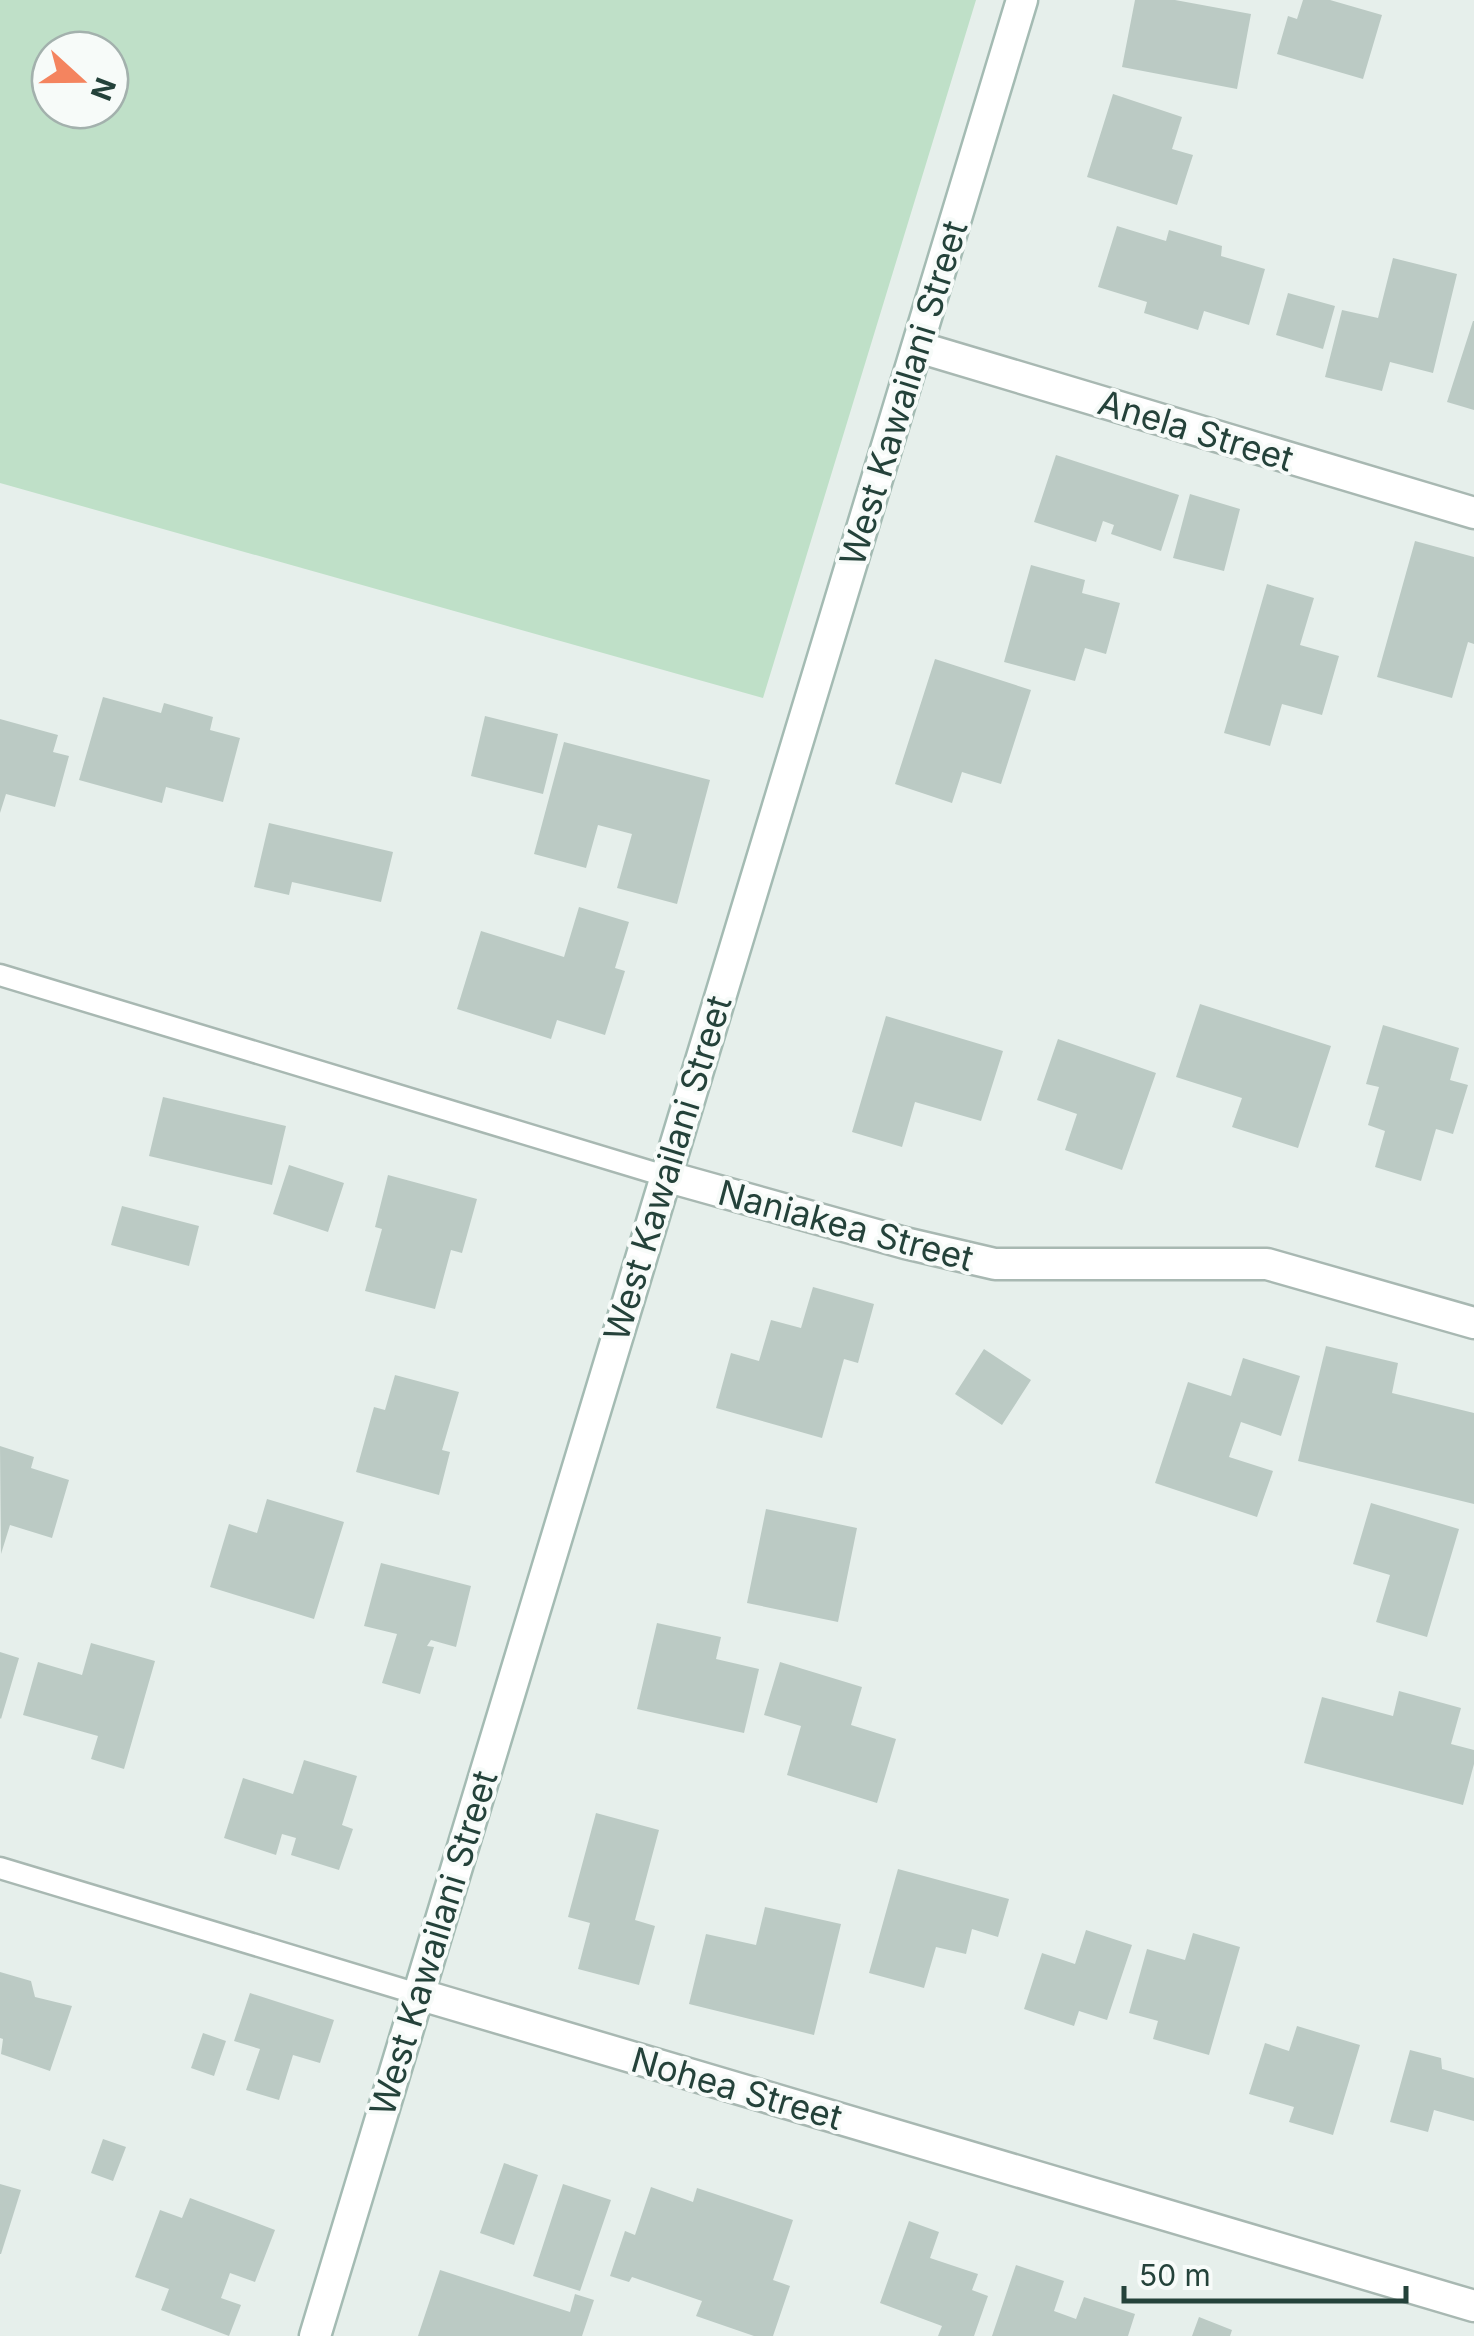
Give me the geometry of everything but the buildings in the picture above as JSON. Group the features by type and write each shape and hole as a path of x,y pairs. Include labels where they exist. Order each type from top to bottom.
{"street":[{"name":"West Kawailani Street","path":"314,2336 1022,0"},
{"name":"Anela Street","path":"918,347 1474,513"},
{"name":"Naniakea Street","path":"665,1176 995,1264 1268,1264 1474,1323"},
{"name":"Nohea Street","path":"418,1994 1474,2306"}],"lane":[{"name":"Naniakea Street","path":"0,975 665,1176"},
{"name":"Nohea Street","path":"0,1868 418,1994"}],"green space":[{"path":"0,0 976,0 763,698 0,483"}]}
